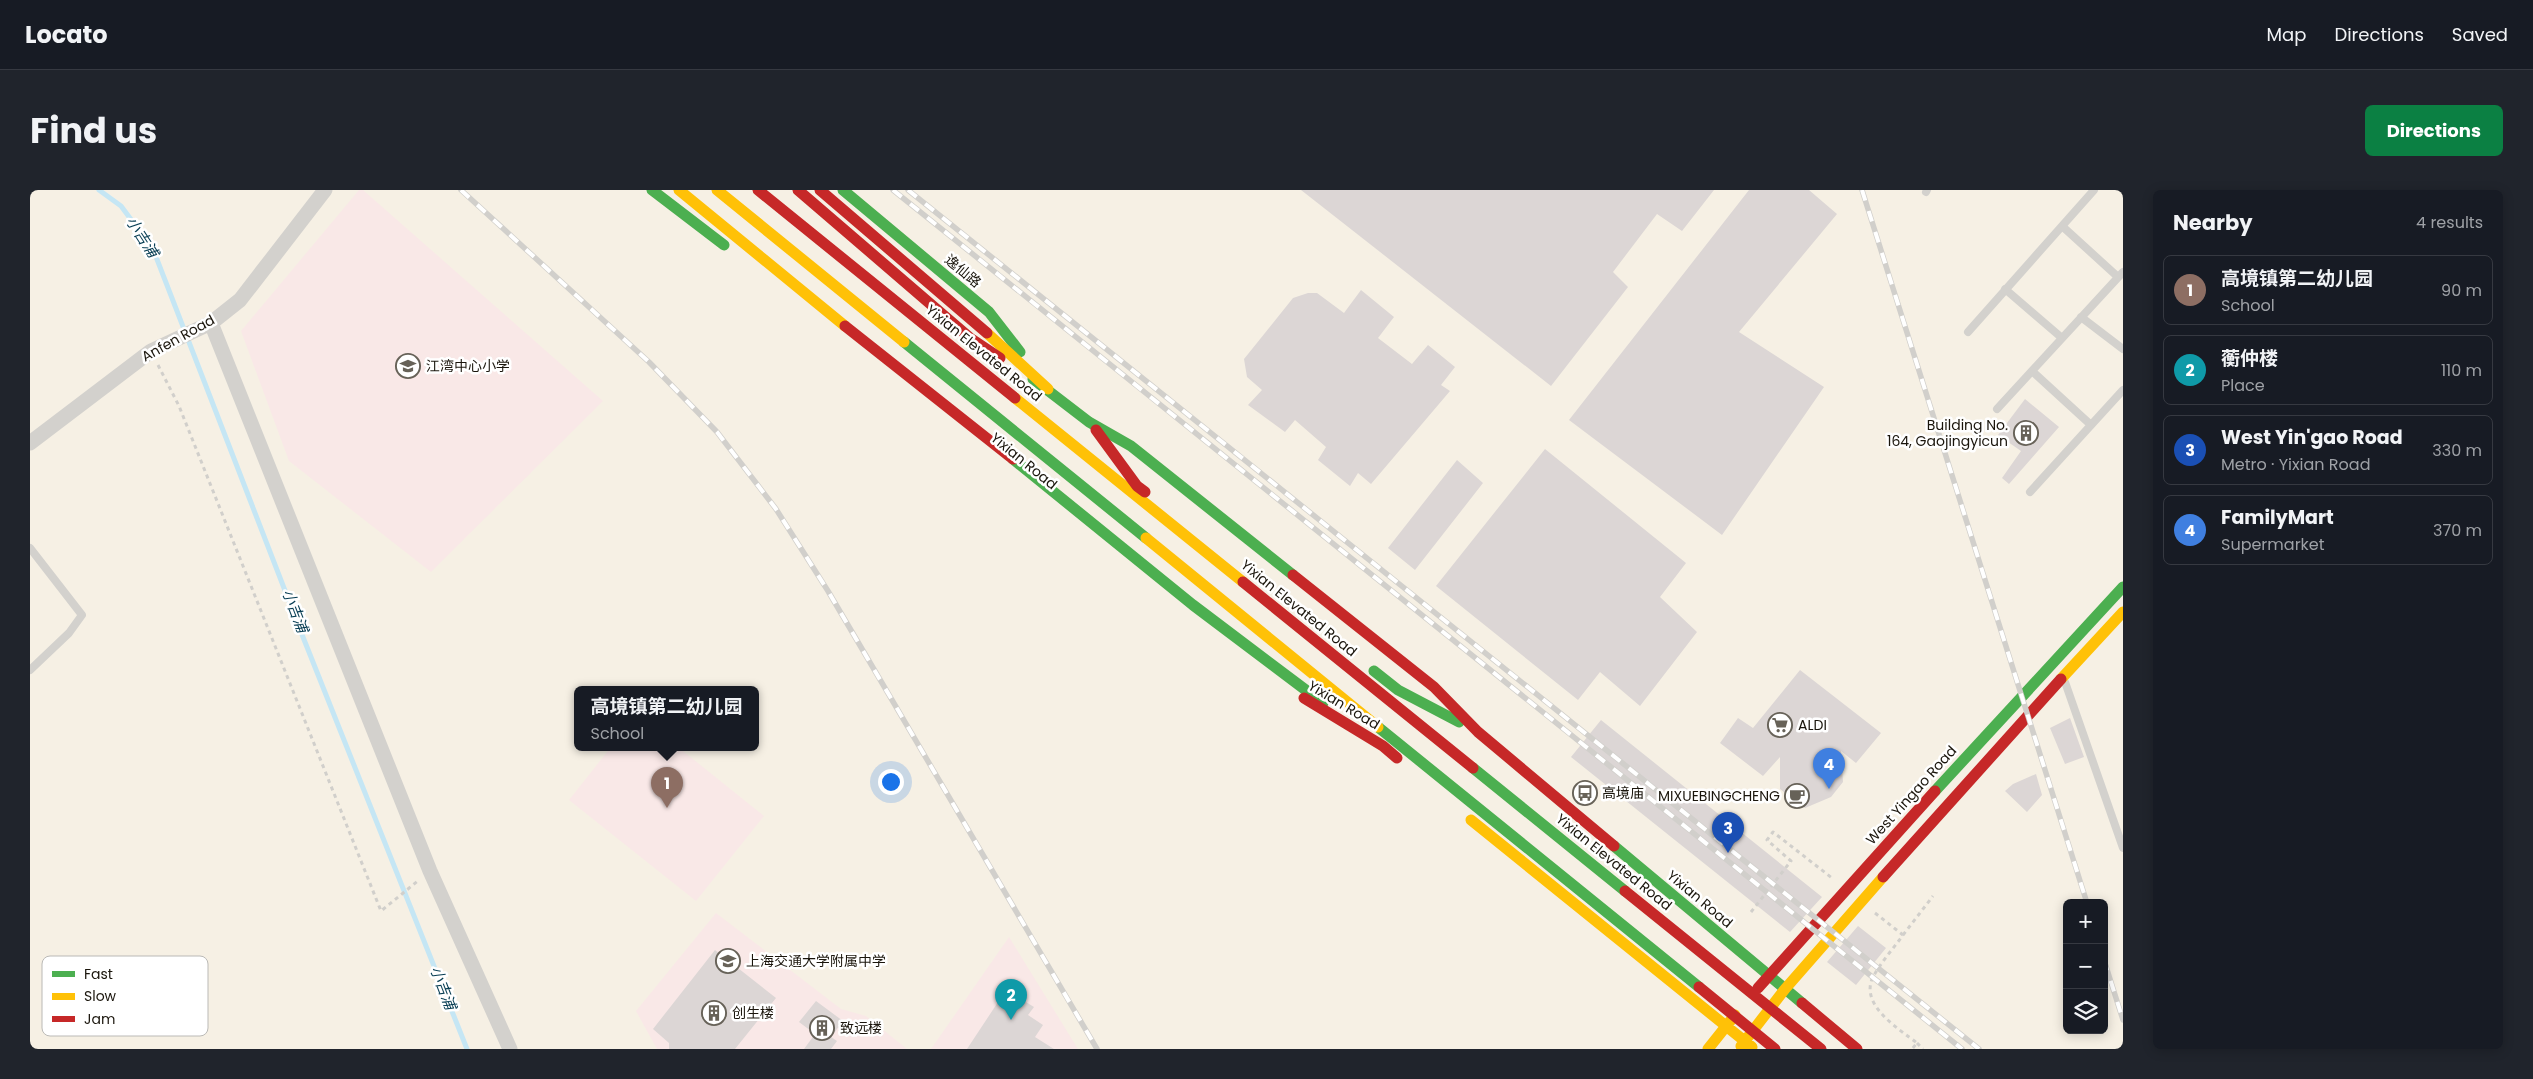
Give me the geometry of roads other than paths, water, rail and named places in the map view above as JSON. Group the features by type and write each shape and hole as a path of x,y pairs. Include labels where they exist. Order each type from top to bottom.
{"main road":[{"path":"652,190 730,249"},
{"path":"679,190 735,240 1256,654 1383,746"},
{"name":"Yixian Road","path":"711,190 1296,661 1405,765"},
{"path":"717,190 1775,1049"},
{"name":"Yixian Elevated Road","path":"758,190 1821,1049"},
{"name":"Yixian Road","path":"798,190 970,338 1048,389 1089,422 1131,446 1426,681 1478,732 1768,976 1858,1049"},
{"path":"820,190 945,295 1048,389"},
{"name":"逸仙路","path":"843,190 989,312 1048,389"},
{"name":"Yixian Road","path":"819,276 757,270 974,440 1265,674 1383,746"},
{"name":"Yixian Road","path":"1089,422 1138,486 1329,636"},
{"name":"West Yingao Road","path":"1708,1049 1768,976 2022,694 2123,587"},
{"path":"1741,1045 1785,989 2123,612"},
{"name":"Yixian Road","path":"1367,666 1398,690 1478,732"},
{"path":"1465,814 1725,1026 1741,1045 1755,1049"}],"street":[{"name":"Anfen Road","path":"30,443 151,351 210,322 240,300 325,190"},
{"path":"210,322 430,871 510,1049"}],"lane":[{"path":"1968,332 2094,190"},
{"path":"1997,409 2120,275 2062,226"},
{"path":"2005,289 2062,338"},
{"path":"2081,317 2123,350"},
{"path":"2032,371 2091,425"},
{"path":"2030,492 2123,390"},
{"path":"30,548 82,615 69,633 30,670"},
{"path":"2063,678 2123,848"}],"waterway":[{"name":"小吉浦","path":"99,190 121,206 153,249 301,632 467,1049"}],"railway":[{"path":"461,190 649,362 717,432 776,509 828,591 1097,1049"},
{"path":"893,190 1962,1049"},
{"path":"908,190 1979,1049"},
{"path":"1862,190 2086,899"},
{"path":"2108,973 2123,1020"}],"place":[{"name":"江湾中心小学","path":"408,366"},
{"name":"Building No. 164, Gaojingyicun","path":"2026,433"},
{"name":"ALDI","path":"1780,725"},
{"name":"FamilyMart","path":"1829,789"},
{"name":"高境庙","path":"1585,793"},
{"name":"MIXUEBINGCHENG","path":"1797,796"},
{"name":"高境镇第二幼儿园","path":"667,808"},
{"name":"West Yin'gao Road","path":"1728,853"},
{"name":"上海交通大学附属中学","path":"728,961"},
{"name":"创生楼","path":"714,1013"},
{"name":"蘅仲楼","path":"1011,1020"},
{"name":"致远楼","path":"822,1028"}]}
